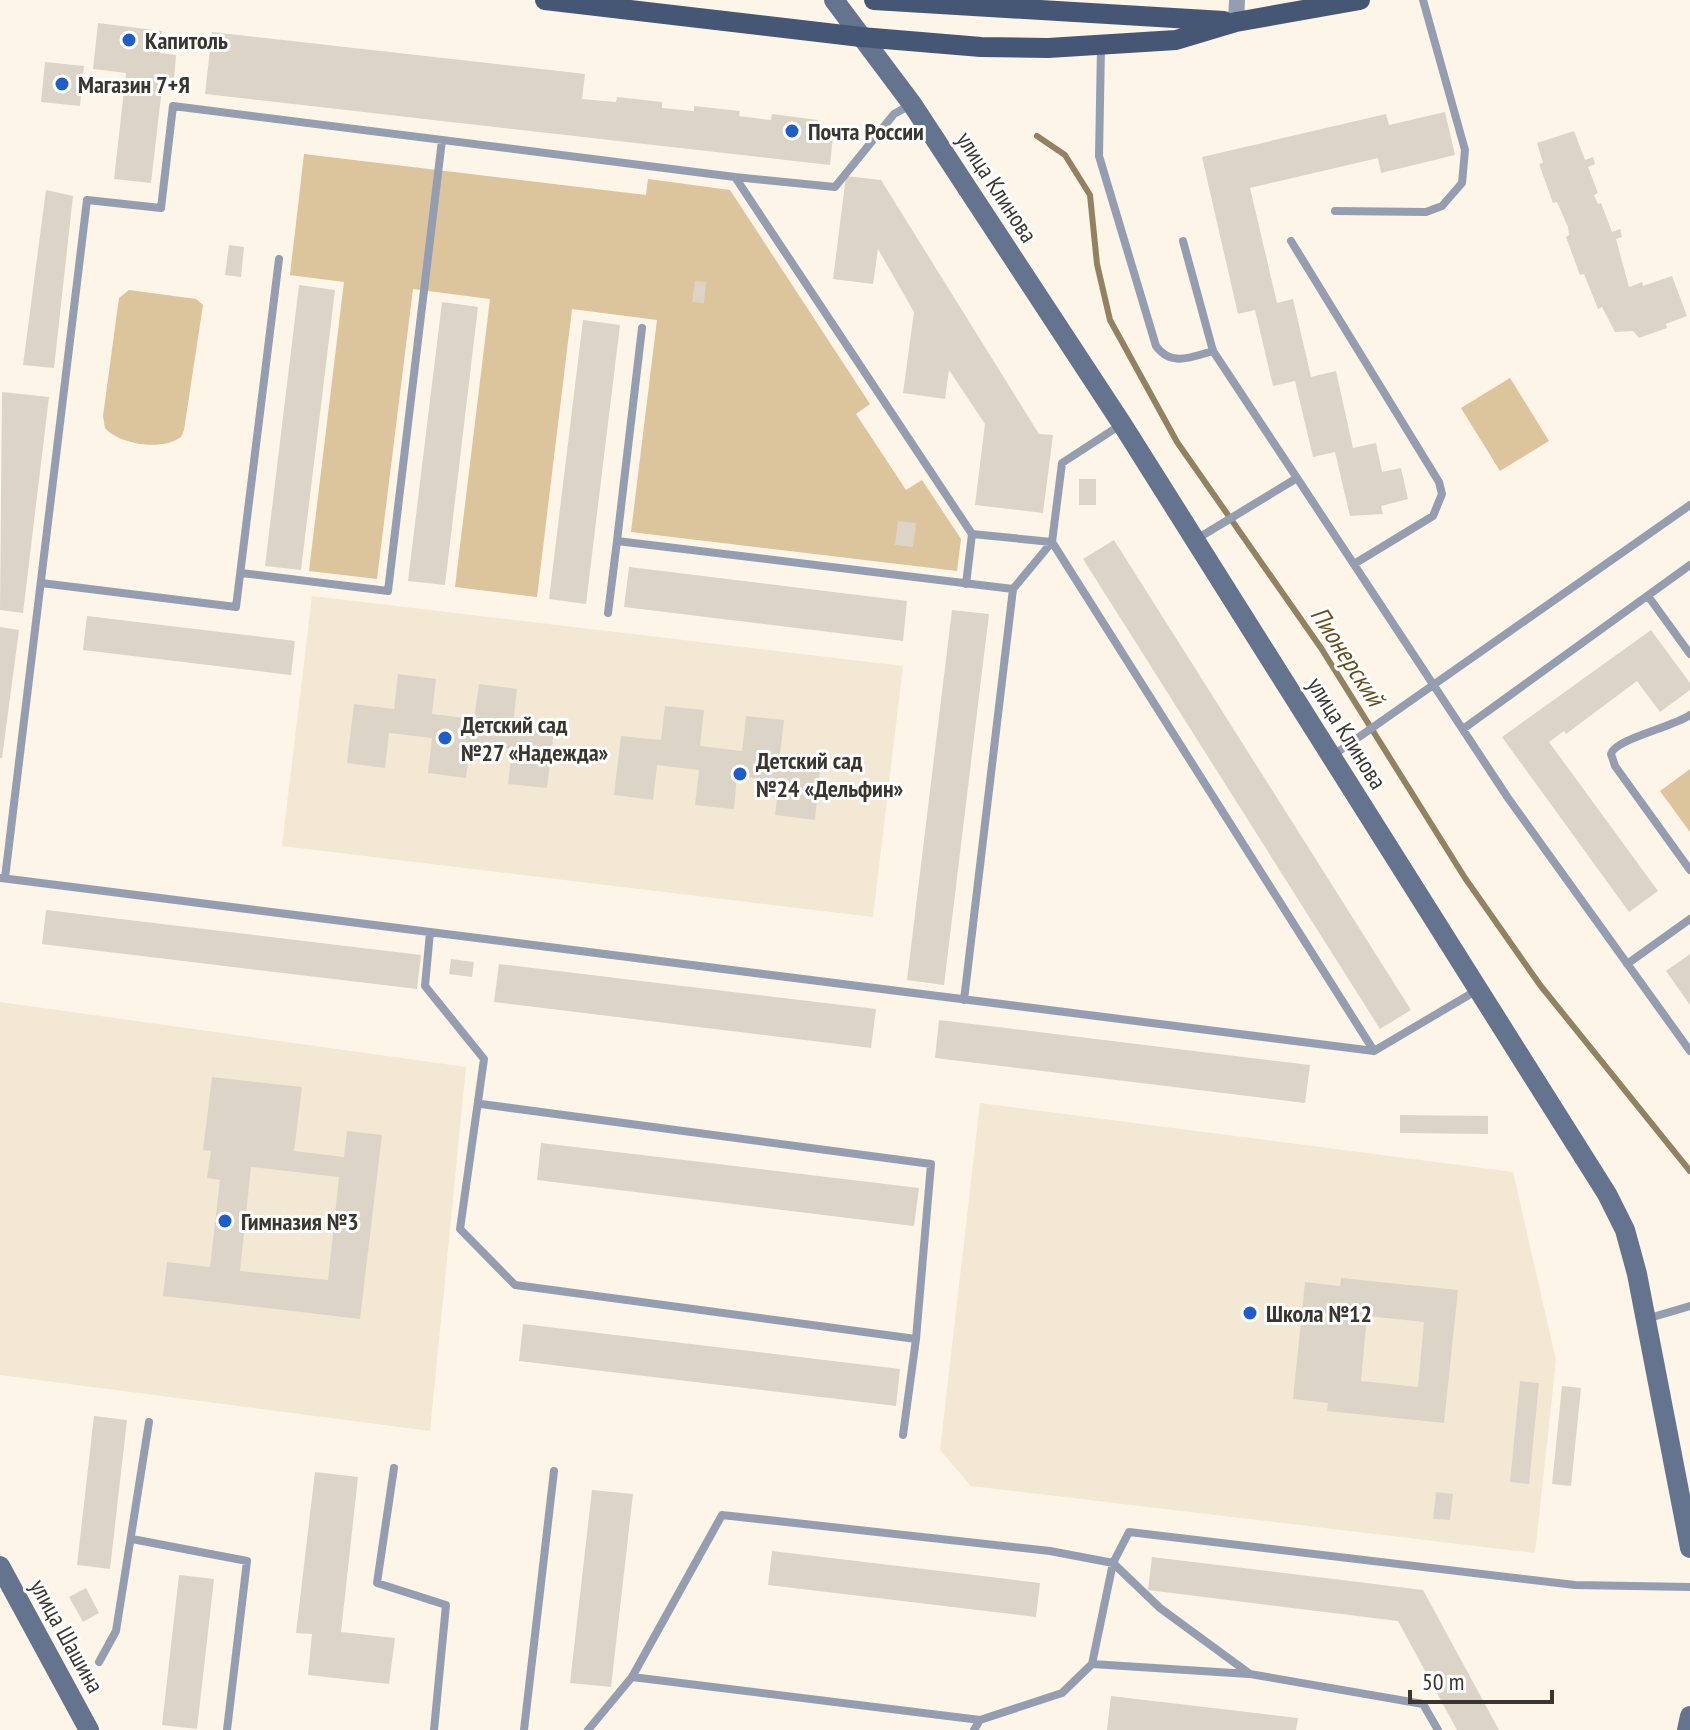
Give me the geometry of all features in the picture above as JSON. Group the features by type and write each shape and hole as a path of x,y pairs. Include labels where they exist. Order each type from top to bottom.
{"main road":[{"path":"545,0 861,37 981,47 1101,46 1176,40 1236,22 1360,0"},
{"path":"874,0 1236,22"}],"street":[{"name":"улица Клинова","path":"834,0 912,104 1122,424 1613,1206 1625,1230 1646,1319 1690,1548"},
{"path":"1236,22 1237,0"},
{"name":"улица Шашина","path":"0,1566 89,1730"},
{"path":"1687,1730 1690,1716"}],"lane":[{"path":"1335,211 1426,212 1442,206 1462,183 1465,150 1423,0"},
{"path":"1101,46 1099,156 1156,346 1169,358 1182,360 1213,351"},
{"path":"912,104 894,114 835,187 173,106 161,208 87,200 2,878 1374,1051 1479,989"},
{"path":"241,573 388,591 442,140"},
{"path":"735,177 972,534 966,584"},
{"path":"1183,241 1213,351 1463,729 1690,1051"},
{"path":"1291,241 1439,482 1442,494 1433,516 1354,564"},
{"path":"41,583 236,607 279,259"},
{"path":"608,613 642,328"},
{"path":"964,1000 1013,589 1052,542 1062,463 1122,424"},
{"path":"1195,540 1297,478"},
{"path":"1331,757 1690,505"},
{"path":"972,534 1052,542"},
{"path":"617,541 1013,589"},
{"path":"1052,542 1374,1051"},
{"path":"1463,729 1690,565"},
{"path":"1648,596 1690,654"},
{"path":"1690,715 1665,729 1619,744 1611,754 1615,766 1690,870"},
{"path":"1627,964 1690,919"},
{"path":"430,932 425,986 484,1059 481,1104 460,1229 515,1285 916,1339"},
{"path":"481,1104 931,1164 916,1339 903,1435"},
{"path":"1646,1319 1690,1306"},
{"path":"99,1662 116,1631 149,1422"},
{"path":"394,1468 377,1583 446,1605 434,1730"},
{"path":"524,1730 554,1471"},
{"path":"588,1730 632,1677 722,1515 1050,1551 1113,1563 1160,1608 1250,1674"},
{"path":"632,1677 980,1720 1062,1693 1092,1664 1113,1563 1129,1532 1575,1585 1690,1587"},
{"path":"132,1539 247,1561 227,1730"},
{"path":"1092,1664 1250,1674 1423,1704 1438,1730"},
{"path":"974,1730 980,1720"}],"shaded area":[{"path":"304,154 646,195 648,179 730,190 870,404 856,414 906,490 922,480 961,539 957,571 631,532 657,320 572,309 537,597 455,587 490,299 413,289 377,579 309,571 344,282 290,275"},
{"path":"129,290 196,299 203,305 184,430 181,437 164,444 131,442 105,428 103,416 119,298"},
{"path":"1510,378 1549,441 1500,471 1461,408"},
{"path":"312,596 903,666 873,917 282,846"},
{"path":"1690,769 1690,832 1660,791"},
{"name":"Гимназия №3","path":"0,1002 466,1067 430,1431 0,1375"},
{"name":"Школа №12","path":"980,1103 1513,1172 1556,1360 1535,1553 971,1486 940,1450"}],"building":[{"path":"98,23 162,31 160,53 176,55 173,89 162,88 151,183 114,179 126,73 93,69"},
{"path":"212,32 585,74 582,99 616,102 617,97 662,102 662,108 694,111 694,106 740,111 739,116 771,120 772,114 818,120 817,125 834,127 830,165 205,94"},
{"name":"Магазин 7+Я","path":"45,62 84,66 80,106 41,102"},
{"path":"1445,112 1455,155 1381,173 1378,158 1250,188 1277,303 1293,299 1311,377 1336,371 1353,448 1376,443 1382,472 1401,468 1408,499 1381,506 1383,514 1350,516 1335,452 1313,457 1295,381 1273,386 1255,310 1238,314 1202,157 1386,114 1389,125"},
{"path":"1574,131 1585,160 1593,157 1595,164 1588,167 1598,193 1594,195 1598,204 1601,203 1612,232 1620,229 1622,237 1616,239 1629,287 1642,282 1643,286 1672,276 1687,316 1666,324 1667,328 1639,338 1633,331 1615,332 1602,307 1598,309 1584,274 1580,275 1566,237 1569,235 1568,227 1557,202 1553,203 1539,164 1543,163 1537,143"},
{"path":"846,176 881,180 1039,434 1053,435 1043,513 975,505 985,424 949,370 945,399 903,393 914,312 878,249 873,284 833,279"},
{"path":"46,190 73,196 54,368 23,365"},
{"path":"229,245 244,247 241,277 225,275"},
{"path":"695,281 706,282 704,303 692,302"},
{"path":"299,285 335,290 301,570 265,566"},
{"path":"442,302 478,307 445,585 408,581"},
{"path":"583,320 620,325 586,604 549,599"},
{"path":"2,392 49,397 23,613 0,610"},
{"path":"1079,479 1096,479 1096,505 1079,505"},
{"path":"898,521 916,523 913,547 895,545"},
{"path":"1114,540 1411,1010 1380,1029 1083,559"},
{"path":"629,567 907,601 903,641 624,607"},
{"path":"952,610 989,614 944,985 907,980"},
{"path":"87,616 295,641 291,675 83,650"},
{"path":"0,627 19,630 2,758 0,758"},
{"path":"1651,630 1690,683 1690,690 1660,712 1637,681 1566,734 1564,731 1549,742 1658,891 1629,912 1502,737"},
{"path":"398,674 436,679 432,714 474,719 479,684 517,689 513,724 554,730 547,788 508,784 512,749 470,744 466,778 428,773 432,738 389,733 385,768 347,763 354,704 394,709"},
{"path":"665,706 704,710 700,746 742,751 746,716 784,720 780,756 821,761 815,820 775,815 779,781 737,776 734,809 695,805 699,770 657,765 653,800 614,795 621,736 661,740"},
{"path":"46,910 421,955 417,989 42,944"},
{"path":"1690,954 1690,1005 1666,971"},
{"path":"451,959 474,962 472,977 449,974"},
{"path":"499,964 876,1009 871,1048 494,1002"},
{"path":"939,1020 1310,1065 1305,1103 935,1058"},
{"path":"212,1077 302,1087 294,1151 344,1157 347,1131 382,1135 360,1319 163,1296 167,1262 210,1267 220,1180 207,1178 211,1151 203,1150","holes":["251,1167 339,1177 328,1280 240,1271"]},
{"path":"1400,1115 1488,1116 1488,1134 1400,1133"},
{"path":"541,1143 919,1188 914,1226 537,1180"},
{"path":"1341,1278 1458,1290 1444,1423 1327,1411 1328,1403 1293,1399 1305,1282 1340,1286","holes":["1367,1316 1424,1322 1418,1387 1361,1381"]},
{"path":"523,1324 900,1369 896,1406 519,1361"},
{"path":"1520,1381 1539,1383 1529,1484 1510,1482"},
{"path":"1562,1386 1581,1388 1571,1486 1552,1484"},
{"path":"94,1416 127,1420 110,1569 77,1565"},
{"path":"315,1472 358,1477 341,1632 395,1638 389,1684 308,1675 312,1634 296,1633"},
{"path":"592,1490 633,1494 611,1687 570,1683"},
{"path":"1436,1492 1453,1494 1450,1520 1433,1519"},
{"path":"772,1551 1040,1583 1036,1617 768,1585"},
{"path":"1152,1557 1423,1590 1499,1730 1457,1730 1398,1621 1148,1590"},
{"path":"179,1575 214,1579 197,1729 162,1725"},
{"path":"86,1588 99,1613 83,1622 69,1597"},
{"path":"1111,1696 1298,1718 1296,1730 1107,1730"}],"waterway":[{"name":"Пионерский","path":"1037,136 1065,155 1090,195 1097,264 1110,320 1177,442 1321,648 1465,878 1540,985 1690,1171"}],"place":[{"name":"Капитоль","path":"129,40"},
{"name":"Магазин 7+Я","path":"62,84"},
{"name":"Почта России","path":"792,131"},
{"name":"Детский сад №27 «Надежда»","path":"445,738"},
{"name":"Детский сад №24 «Дельфин»","path":"740,774"},
{"name":"Гимназия №3","path":"225,1221"},
{"name":"Школа №12","path":"1250,1313"}]}
